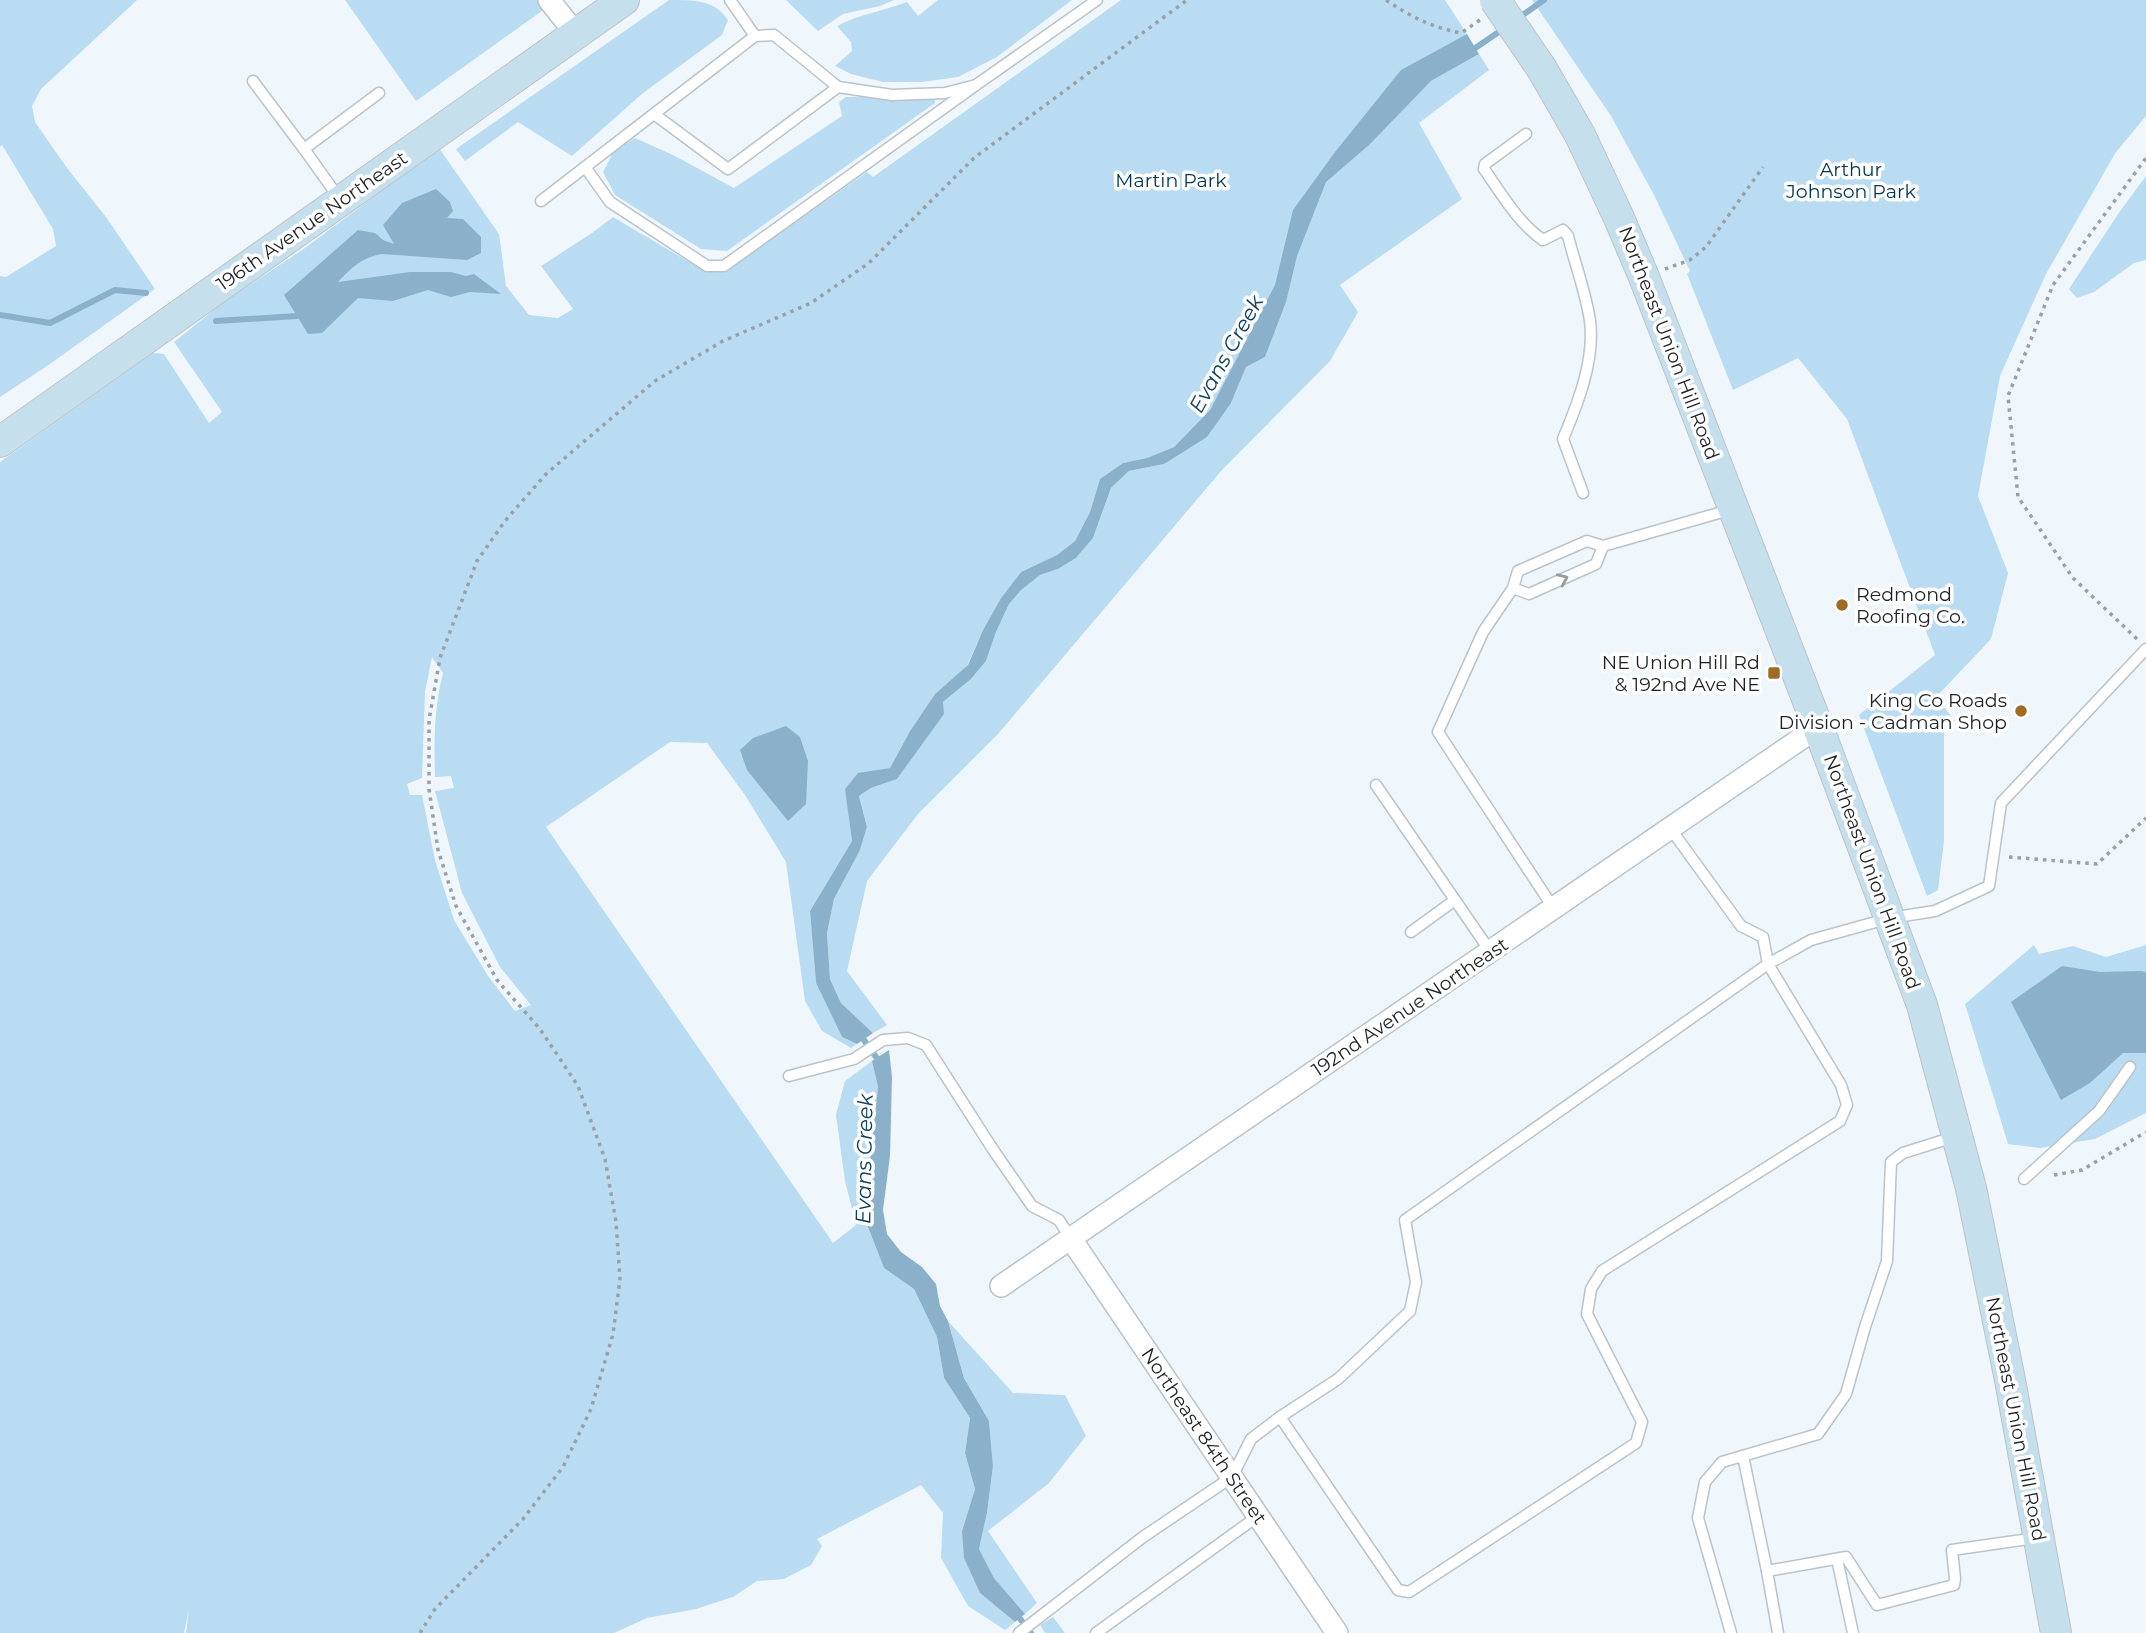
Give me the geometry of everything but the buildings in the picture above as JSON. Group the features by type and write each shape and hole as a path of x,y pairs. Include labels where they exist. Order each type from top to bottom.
{"main road":[{"name":"196th Avenue Northeast","path":"0,442 624,0"},
{"name":"Northeast Union Hill Road","path":"1495,0 1542,69 1580,135 1619,218 1818,727 1922,1005 1972,1188 2056,1633"}],"street":[{"path":"549,0 576,34"},
{"name":"192nd Avenue Northeast","path":"1001,1286 1818,727"},
{"name":"Northeast 84th Street","path":"1071,1239 1337,1633"}],"lane":[{"path":"730,0 755,36"},
{"path":"585,167 610,202 707,266 724,266 1097,0"},
{"path":"541,201 755,36 774,35 838,87 892,95 945,93 976,85"},
{"path":"253,81 340,201"},
{"path":"654,114 728,169 838,87"},
{"path":"303,149 379,93"},
{"path":"1526,134 1485,164 1484,169 1514,211 1537,236 1543,240 1563,230 1568,236 1590,322 1589,356 1577,408 1563,439 1583,493"},
{"path":"1554,909 1438,732 1483,632 1513,588 1518,571 1587,541 1603,546 1734,509"},
{"path":"1513,588 1529,594 1596,564 1603,546"},
{"path":"1019,1633 1143,1537 1232,1477 1251,1439 1338,1379 1410,1311 1416,1282 1405,1220 1768,964 1811,940 1890,918 1935,911 1989,886 2001,803 2146,649"},
{"path":"1376,785 1490,951"},
{"path":"1280,1417 1398,1590 1409,1592 1636,1443 1642,1422 1587,1314 1591,1289 1602,1271 1840,1121 1847,1105 1841,1085 1768,964 1763,937 1741,926 1670,828"},
{"path":"1411,932 1455,900"},
{"path":"789,1076 854,1059 883,1040 908,1038 926,1045 1032,1206 1059,1220 1071,1239"},
{"path":"2024,1180 2099,1111 2130,1067"},
{"path":"1731,1633 1698,1518 1705,1482 1722,1462 1818,1434 1846,1394 1887,1261 1891,1162 1903,1153 1959,1135"},
{"path":"1743,1456 1778,1633"},
{"path":"1096,1633 1258,1516"},
{"path":"1767,1571 1846,1557 1877,1605 1954,1585 1952,1549 2039,1537"},
{"path":"1838,1559 1853,1633"}],"path":[{"path":"420,1633 435,1609 523,1519 563,1467 592,1409 613,1334 620,1279 616,1222 605,1159 578,1086 540,1029 497,980 456,906 438,850 429,789 429,720 440,658 477,561 505,521 546,474 655,381 723,341 811,303 869,263 974,158 1187,0"},
{"path":"1386,0 1435,28 1461,33"},
{"path":"2137,639 2073,578 2018,497 2008,396 2053,285 2146,158"},
{"path":"1644,277 1690,260 1706,247 1763,167"},
{"path":"1993,856 2097,864 2146,818"}],"green space":[{"path":"0,0 137,0 41,89 32,106 35,122 106,217 155,289 0,397 0,276 6,277 56,246 53,229 2,145 0,147"},
{"path":"345,0 540,0 546,8 416,101"},
{"path":"669,0 703,2 717,8 728,20 722,35 643,93 572,156 518,122 465,161 456,149"},
{"path":"786,0 894,0 843,14 818,31"},
{"path":"938,0 1072,0 997,57 958,77 922,82 883,82 851,74 835,66 852,51 851,42 837,26 907,2 918,16"},
{"name":"Martin Park","path":"1121,0 1445,0 1467,34 1457,40 1399,113 1431,81 1479,54 1489,70 1419,123 1462,199 1340,285 1358,312 1330,361 1222,470 998,734 918,814 867,881 847,971 887,1025 873,1033 841,1003 830,979 827,933 834,899 860,850 867,827 859,796 871,788 897,779 943,714 943,702 971,679 986,661 1009,604 1021,589 1040,575 1058,569 1076,558 1093,538 1111,488 1129,471 1164,464 1231,403 1246,366 1265,357 1280,317 1247,340 1210,410 1174,447 1147,458 1123,463 1100,479 1090,512 1075,541 1057,555 1021,572 1001,598 966,668 935,694 910,731 890,768 874,771 846,789 852,841 810,911 816,983 842,1037 857,1044 851,1048 822,1031 805,1001 786,862 745,795 707,743 670,742 546,827 833,1243 856,1225 845,1181 836,1115 845,1081 872,1061 878,1087 864,1217 884,1268 914,1289 937,1337 944,1378 970,1418 965,1453 975,1489 962,1531 980,1593 1015,1622 1005,1630 968,1606 941,1558 943,1513 921,1485 817,1539 822,1546 811,1565 784,1579 757,1581 733,1597 696,1609 647,1618 614,1633 186,1633 189,1609 184,1633 0,1633 0,462 153,353 164,354 209,423 222,412 174,342 224,302 305,248 439,148 499,234 506,286 529,315 558,318 573,309 541,266 613,217 706,272 728,270 867,172 873,177","holes":["432,657 443,673 435,725 435,777 451,776 454,788 435,791 462,893 500,967 531,1005 515,1011 488,976 454,920 435,860 422,795 410,795 407,784 422,778 425,692"]},
{"name":"Arthur Johnson Park","path":"1532,0 2146,0 2146,116 2116,152 2046,274 2000,376 1978,496 2008,573 1991,639 1939,694 1939,701 1955,721 1944,731 1944,841 1938,890 1927,896 1859,715 1935,655 1847,419 1798,358 1733,390 1687,274 1690,271 1654,195 1611,116"},
{"path":"846,97 935,97 935,103 727,251 701,249 615,195 603,172 614,151 635,138 734,188 842,116 839,102"},
{"path":"2146,176 2146,260 2134,263 2094,292 2077,298 2069,289"},
{"path":"2034,945 2039,954 2073,946 2106,957 2146,945 2146,1113 2095,1139 2040,1148 2008,1144 1965,1004"},
{"path":"948,1321 1013,1393 1065,1395 1086,1436 1049,1483 988,1531 1037,1603 1025,1614 994,1578 979,1549 993,1466 989,1421 964,1378"},
{"path":"1053,1617 1065,1633 1045,1633 1040,1625"}],"shaded area":[{"path":"1467,34 1479,54 1431,81 1369,145 1326,182 1297,256 1286,302 1265,357 1246,367 1231,403 1207,437 1164,464 1129,471 1111,488 1093,538 1076,558 1058,569 1040,575 1009,604 986,661 971,679 943,702 944,714 897,779 871,788 859,796 867,827 860,850 834,899 827,933 830,979 841,1003 873,1033 857,1044 842,1037 816,983 810,911 852,841 845,789 858,773 890,768 910,731 935,694 968,665 1001,598 1021,572 1057,555 1075,541 1090,512 1100,479 1123,463 1147,458 1174,447 1210,410 1275,285 1293,210 1335,152 1401,70"},
{"path":"436,189 450,202 453,211 447,218 463,219 481,237 481,253 467,260 382,254 357,264 338,282 410,272 451,272 466,276 474,274 501,294 470,292 451,297 428,290 393,301 358,298 322,333 308,334 284,295 358,230 375,233 394,244 383,225 402,203"},
{"path":"786,726 800,737 808,761 806,804 788,821 747,770 740,750 753,738"},
{"path":"2062,966 2100,972 2146,972 2146,1053 2123,1053 2090,1083 2061,1100 2011,1002"},
{"path":"889,1050 892,1077 890,1156 883,1210 887,1234 901,1252 922,1267 936,1284 940,1306 948,1321 964,1378 989,1421 993,1466 979,1549 994,1578 1025,1614 1015,1622 980,1593 964,1558 962,1531 975,1489 965,1453 970,1418 944,1378 937,1337 914,1289 884,1268 864,1217 878,1087 872,1061"}],"waterway":[{"name":"Evans Creek","path":"1517,19 1544,0"},
{"name":"Evans Creek","path":"1468,53 1506,27"},
{"path":"0,315 50,323 115,290 146,293"},
{"path":"216,321 297,316"},
{"name":"Evans Creek","path":"859,1033 881,1064"},
{"name":"Evans Creek","path":"1015,1612 1031,1633"}],"place":[{"name":"Redmond Roofing Co.","path":"1842,605"},
{"name":"NE Union Hill Rd & 192nd Ave NE","path":"1774,673"},
{"name":"King Co Roads Division - Cadman Shop","path":"2021,711"}]}
